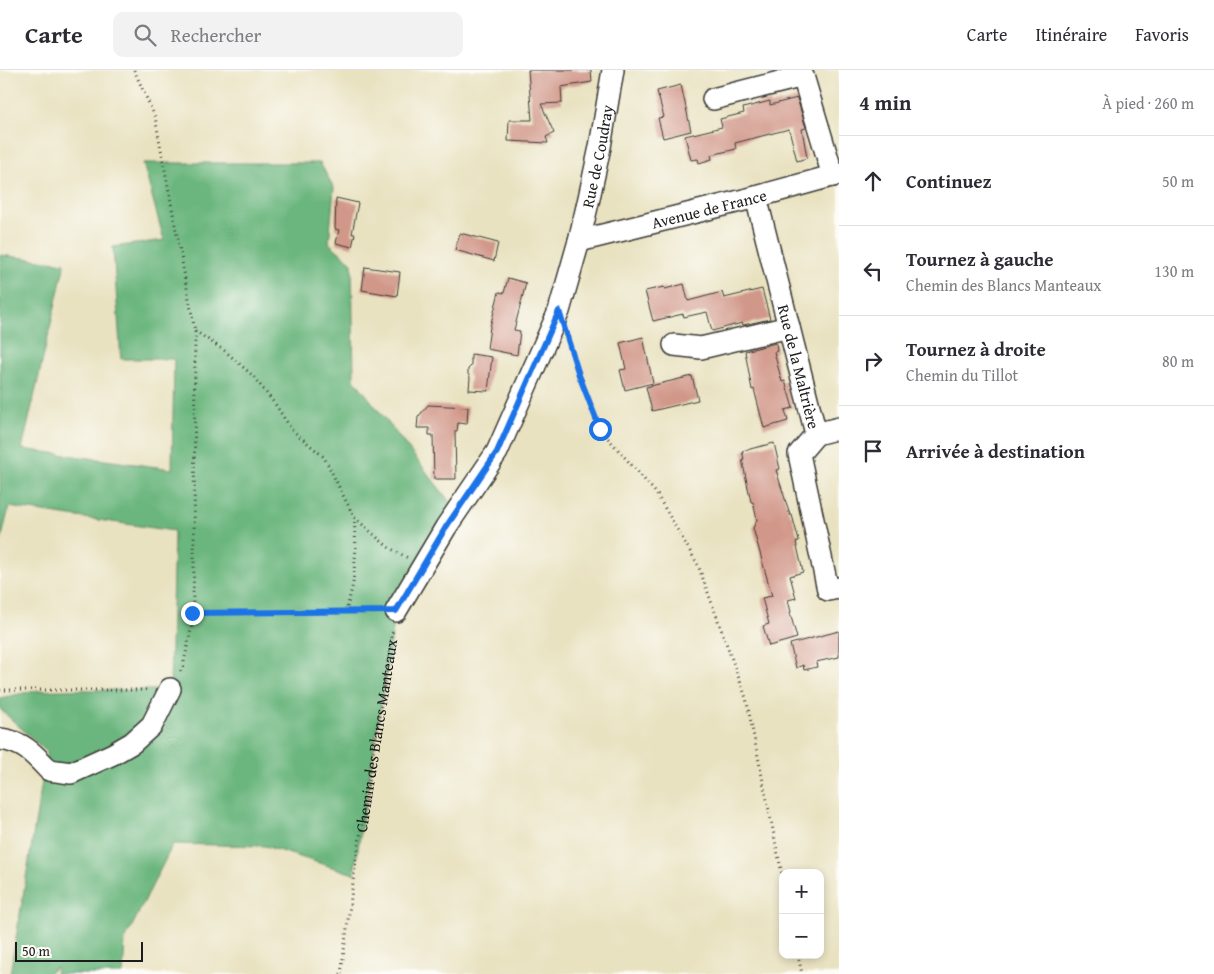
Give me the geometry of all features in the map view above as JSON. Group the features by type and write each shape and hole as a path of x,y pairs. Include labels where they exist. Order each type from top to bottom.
{"street":[{"name":"Rue de Coudray","path":"579,241 600,147 613,70"},
{"path":"713,99 802,76 836,175"},
{"name":"Avenue de France","path":"579,241 836,175"},
{"name":"Rue de la Maltrière","path":"756,197 816,434 799,454 834,589"},
{"path":"396,611 446,527 497,452 559,311 579,241"},
{"path":"674,345 701,348 789,327"},
{"path":"816,434 839,428"},
{"path":"0,738 29,749 49,770 71,773 132,743 152,725 170,689"}],"path":[{"path":"0,690 135,691 170,689 183,667 192,624 195,331 155,117 134,70"},
{"path":"559,311 579,375 600,429 656,493 698,565 746,698 781,869"},
{"path":"195,331 225,351 252,375 292,430 324,457 354,517 388,547 421,568"},
{"path":"346,612 353,584 356,547 354,517"},
{"path":"192,613 396,611"},
{"name":"Chemin des Blancs Manteaux","path":"341,974 354,874 396,611"},
{"path":"799,959 802,974"}],"green space":[{"path":"143,163 320,163 334,188 329,243 352,263 354,379 457,511 396,611 354,874 265,846 173,844 125,940 123,974 55,974 56,967 47,974 10,974 47,752 0,709 0,698 38,691 170,689 174,531 9,507 0,545 0,255 65,263 22,449 172,469 174,359 121,359 113,247 164,240"}],"building":[{"path":"528,70 591,70 592,82 561,87 562,103 541,104 554,133 546,137 548,143 508,141 509,120 532,120"},
{"path":"681,85 691,131 663,138 658,118 664,117 657,91"},
{"path":"797,98 806,128 802,129 807,158 797,161 789,129 735,143 736,149 711,155 712,159 699,163 698,159 691,160 685,136 722,127 720,119 744,113 743,108 770,101 770,105"},
{"path":"336,198 358,203 352,234 355,234 352,247 336,243 339,230 335,229"},
{"path":"460,233 498,243 494,261 455,250"},
{"path":"365,267 400,272 397,296 362,290"},
{"path":"508,278 526,283 514,330 520,331 517,355 487,349 490,327 499,292 504,293"},
{"path":"684,284 688,301 722,292 724,298 762,289 770,319 743,325 742,323 712,331 707,312 684,317 683,314 653,321 645,291 664,287 665,289"},
{"path":"643,337 653,383 625,390 620,370 626,369 620,343"},
{"path":"776,343 777,351 774,352 782,382 785,381 793,408 785,410 788,421 764,428 754,389 752,390 745,351"},
{"path":"471,354 492,357 488,391 469,390 470,377 468,369 471,366"},
{"path":"692,376 698,400 652,411 646,387"},
{"path":"428,405 468,407 467,424 458,423 457,431 455,431 456,479 434,479 433,435 429,435 429,428 417,428 418,417"},
{"path":"774,443 780,469 776,470 799,541 796,542 803,572 790,576 796,598 788,600 797,638 769,646 763,626 769,624 762,598 772,596 753,528 757,520 753,502 751,502 742,451"},
{"path":"839,631 839,657 816,662 817,667 804,670 803,665 796,668 790,644"}],"route":[{"path":"192,613 396,611 446,527 497,452 559,311 579,375 600,429"}]}
